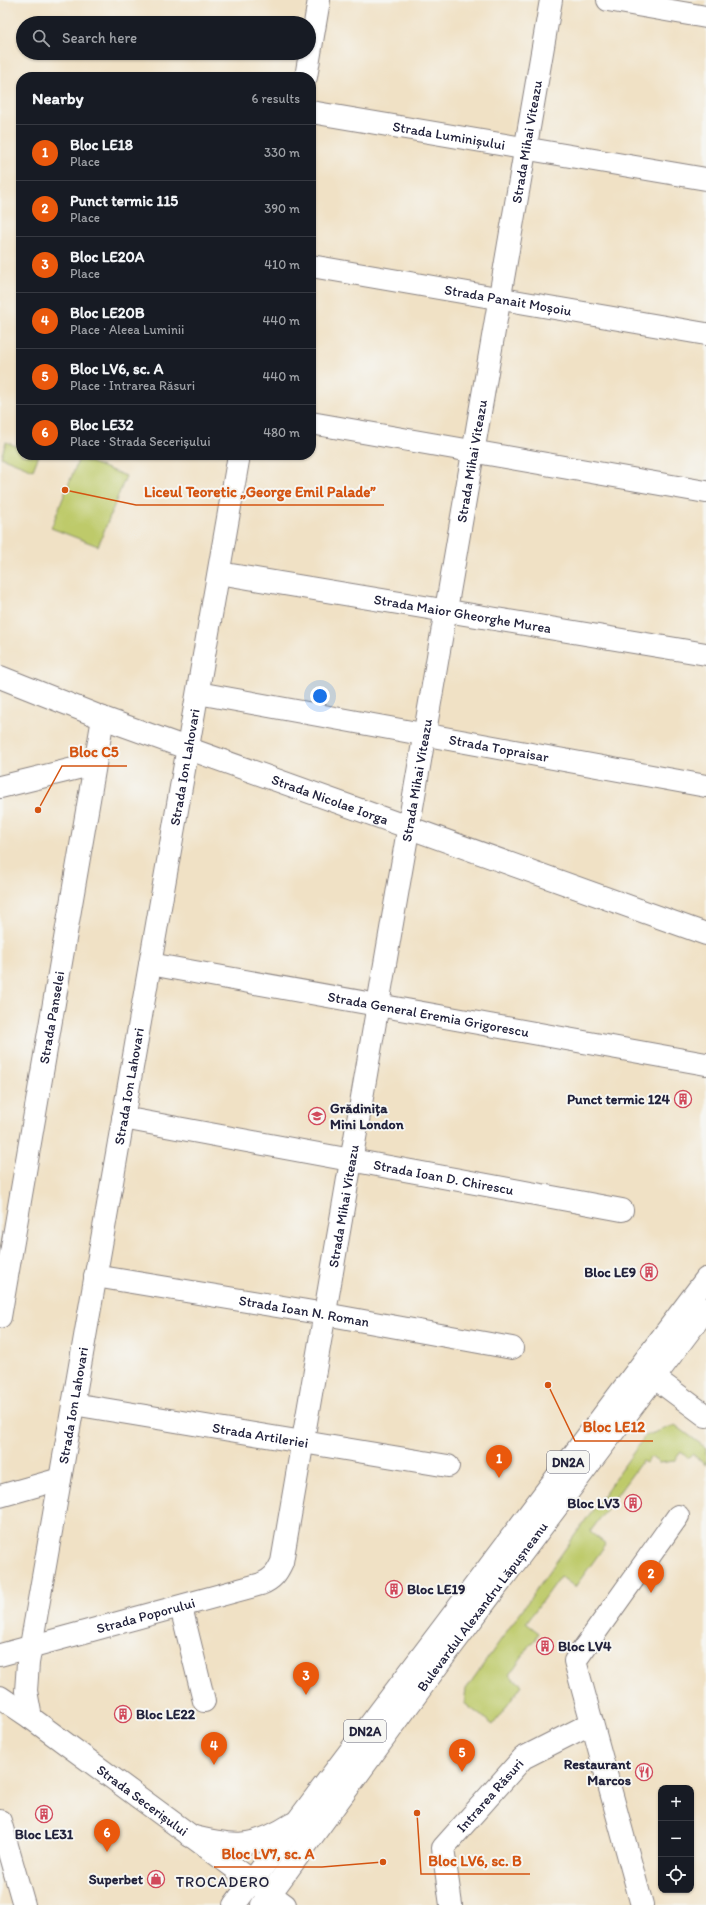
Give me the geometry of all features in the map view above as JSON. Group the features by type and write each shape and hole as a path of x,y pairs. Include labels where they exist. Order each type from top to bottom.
{"street":[{"path":"316,18 319,0"},
{"name":"Strada Mihai Viteazu","path":"282,1562 551,0"},
{"path":"608,0 706,17"},
{"path":"307,72 309,60"},
{"name":"Strada Luminișului","path":"316,113 706,179"},
{"name":"Strada Panait Moșoiu","path":"316,267 706,334"},
{"path":"316,424 706,492"},
{"name":"Strada Ion Lahovari","path":"31,1718 26,1691 30,1646 238,460"},
{"name":"Strada Maior Gheorghe Murea","path":"219,573 706,654"},
{"name":"Strada Nicolae Iorga","path":"0,677 103,718 706,934"},
{"name":"Strada Topraisar","path":"198,693 706,786"},
{"name":"Strada Panselei","path":"0,1317 103,718"},
{"path":"0,787 94,764"},
{"name":"Strada General Eremia Grigorescu","path":"150,964 706,1064"},
{"name":"Strada Ioan D. Chirescu","path":"123,1118 622,1210"},
{"name":"Strada Ioan N. Roman","path":"96,1276 325,1314 512,1348"},
{"name":"Bulevardul Alexandru Lăpușneanu","path":"234,1905 706,1279"},
{"name":"Bulevardul Alexandru Lăpușneanu","path":"272,1901 446,1654 706,1309"},
{"path":"655,1378 706,1416"},
{"name":"Strada Artileriei","path":"73,1404 448,1466"},
{"path":"0,1496 60,1478"},
{"path":"642,1905 575,1661 678,1516"},
{"name":"Strada Poporului","path":"0,1655 261,1584 277,1574 282,1562"},
{"path":"181,1606 204,1701"},
{"path":"52,1641 43,1660 40,1677 40,1697 44,1714 56,1737"},
{"name":"Strada Secerișului","path":"0,1697 31,1718 252,1881 272,1901"},
{"name":"Intrarea Răsuri","path":"452,1905 443,1848 523,1758 592,1723"},
{"path":"190,1836 219,1844 233,1845 250,1843 280,1832 301,1818"},
{"path":"0,1821 24,1905"}],"green space":[{"path":"6,442 16,446 16,460 37,460 33,470 1,457"},
{"path":"78,460 84,460 126,476 98,546 51,528"},
{"path":"675,1425 706,1448 706,1465 692,1454 688,1458 681,1452 674,1461 659,1463 651,1457 646,1463 642,1461 590,1532 606,1544 575,1587 560,1576 526,1623 539,1633 509,1675 522,1685 493,1725 464,1703 466,1689 645,1436"}],"place":[{"name":"Liceul Teoretic „George Emil Palade”","path":"65,490"},
{"name":"Bloc C5","path":"38,810"},
{"name":"Punct termic 124","path":"683,1099"},
{"name":"Grădinița Mini London","path":"317,1116"},
{"name":"Bloc LE9","path":"649,1272"},
{"name":"Bloc LE12","path":"548,1385"},
{"name":"Bloc LE18","path":"499,1478"},
{"name":"Bloc LV3","path":"633,1503"},
{"name":"Bloc LE19","path":"394,1589"},
{"name":"Punct termic 115","path":"651,1593"},
{"name":"Bloc LV4","path":"545,1646"},
{"name":"Bloc LE20A","path":"306,1695"},
{"name":"Bloc LE22","path":"123,1714"},
{"name":"Bloc LE20B","path":"214,1765"},
{"name":"Bloc LV6, sc. A","path":"462,1772"},
{"name":"Restaurant Marcos","path":"644,1772"},
{"name":"Bloc LV6, sc. B","path":"417,1813"},
{"name":"Bloc LE31","path":"44,1814"},
{"name":"Bloc LE32","path":"107,1852"},
{"name":"Bloc LV7, sc. A","path":"383,1862"},
{"name":"Superbet","path":"156,1879"}],"district":[{"name":"TROCADERO","path":"223,1882"}]}
